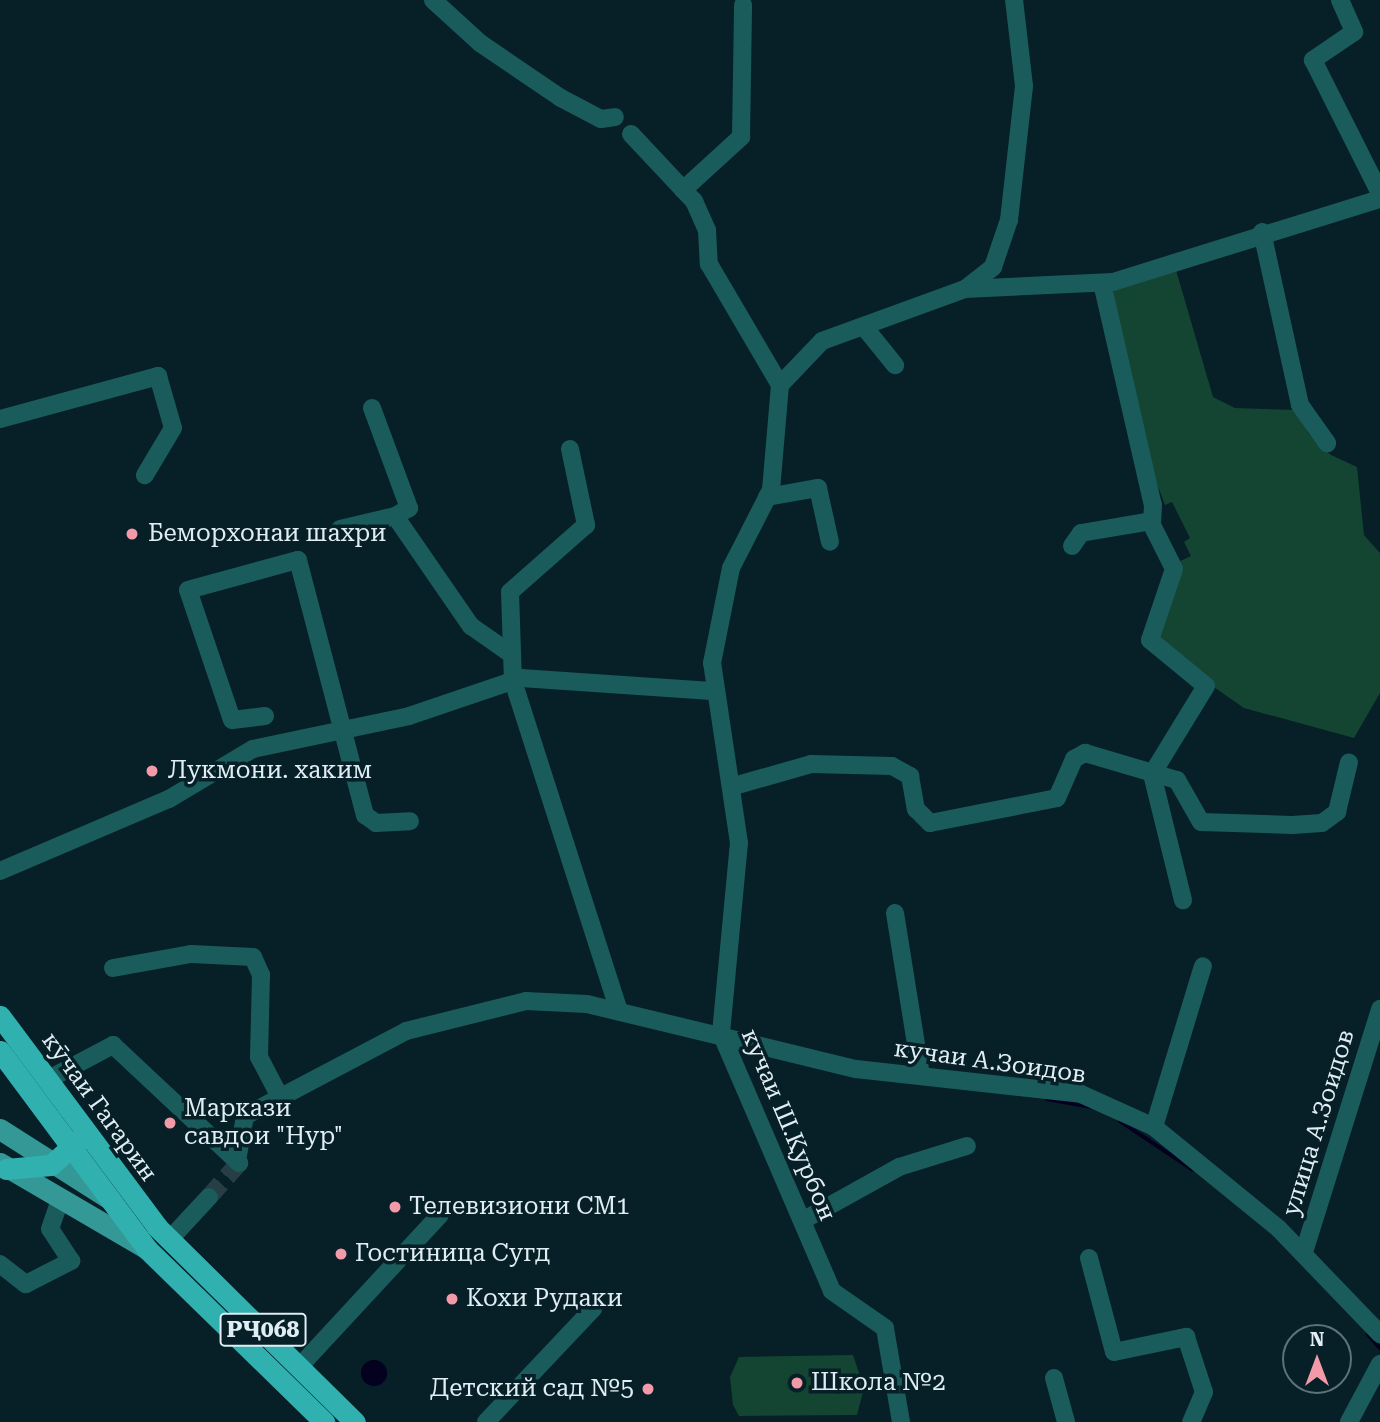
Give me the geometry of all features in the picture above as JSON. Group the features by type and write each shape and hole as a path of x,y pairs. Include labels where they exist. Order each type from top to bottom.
{"highway":[{"name":"кӯчаи Гагарин","path":"0,1016 47,1080 72,1136 106,1197 147,1249"},
{"name":"кӯчаи Гагарин","path":"0,1051 72,1136 164,1233"},
{"path":"2,1169 44,1160 72,1136"},
{"name":"РҶ068","path":"164,1233 355,1422"},
{"name":"РҶ068","path":"147,1249 324,1422"}],"main road":[{"name":"РҶ068","path":"0,1129 44,1160 164,1233"},
{"name":"РҶ068","path":"2,1169 59,1203 147,1249"}],"street":[{"path":"433,0 480,43 561,98 601,118 615,117"},
{"path":"631,134 683,190 707,230 709,264 780,385 822,341 865,328 965,289 993,267 1009,220 1024,86 1014,0"},
{"path":"965,289 1102,283 1262,232 1379,202 1313,60 1354,32 1340,0"},
{"path":"683,190 741,137 743,5"},
{"path":"1262,232 1300,405 1328,443"},
{"path":"1102,283 1153,505 1151,521 1174,575 1150,640 1206,686 1207,695 1152,774 1183,900"},
{"path":"865,328 895,365"},
{"path":"0,419 158,376 173,428 145,475"},
{"name":"кучаи Ш.Қурбон","path":"780,385 768,497 731,568 712,691 734,786 739,843 721,1033 832,1291 884,1328 901,1422"},
{"path":"340,529 395,516 409,508 372,408"},
{"path":"570,449 586,525 510,592 513,681 619,1011"},
{"path":"768,497 818,488 830,542"},
{"path":"395,516 471,626 511,654"},
{"path":"1072,546 1081,533 1151,521"},
{"path":"265,716 232,720 188,590 298,560 365,815 376,823 410,821"},
{"path":"0,871 169,799 253,749 342,733 513,681 712,691"},
{"path":"734,786 811,764 892,766 910,776 920,818 930,823 1057,797 1078,754 1182,784 1189,810 1201,822 1292,825 1322,823 1337,812 1349,762"},
{"path":"895,913 921,1076"},
{"path":"113,968 191,954 253,957 261,975 259,1057 281,1099"},
{"path":"1154,1127 1203,966"},
{"name":"кучаи А.Зоидов","path":"47,1080 113,1045 238,1162 245,1116 406,1031 472,1011 526,1001 619,1011 721,1033 856,1069 1081,1094 1154,1127 1304,1252 1380,1334"},
{"name":"улица А.Зоидов","path":"1304,1252 1380,1009"},
{"path":"802,1221 900,1167 967,1146"},
{"path":"164,1233 209,1197"},
{"path":"0,1264 26,1284 71,1261 50,1229 59,1203"},
{"path":"300,1366 440,1215"},
{"path":"1089,1258 1114,1352 1186,1337 1204,1392 1191,1422"},
{"path":"486,1422 593,1309"},
{"path":"1349,1422 1380,1364"},
{"path":"1054,1378 1066,1422"}],"green space":[{"path":"1176,270 1213,397 1235,408 1297,410 1309,434 1331,455 1357,467 1364,535 1380,553 1380,693 1354,738 1244,708 1156,647 1178,562 1191,556 1184,542 1190,538 1172,502 1165,505 1149,463 1107,300 1116,288"},
{"path":"853,1355 864,1388 857,1415 739,1416 733,1405 730,1377 739,1357"}],"water":[{"path":"374,1360 383,1364 387,1373 383,1382 374,1386 365,1382 361,1373 365,1364"}],"waterway":[{"path":"1047,1099 1091,1107"},
{"path":"1120,1121 1192,1169"},
{"path":"1368,1334 1380,1348"}],"tunnel":[{"path":"209,1197 239,1163"}],"place":[{"name":"Беморхонаи шахри","path":"132,534"},
{"name":"Лукмони. хаким","path":"152,771"},
{"name":"Маркази савдои \"Нур\"","path":"170,1123"},
{"name":"Телевизиони СМ1","path":"395,1207"},
{"name":"Гостиница Сугд","path":"341,1254"},
{"name":"Кохи Рудаки","path":"452,1299"},
{"name":"Школа №2","path":"797,1383"},
{"name":"Детский сад №5","path":"648,1389"}]}
